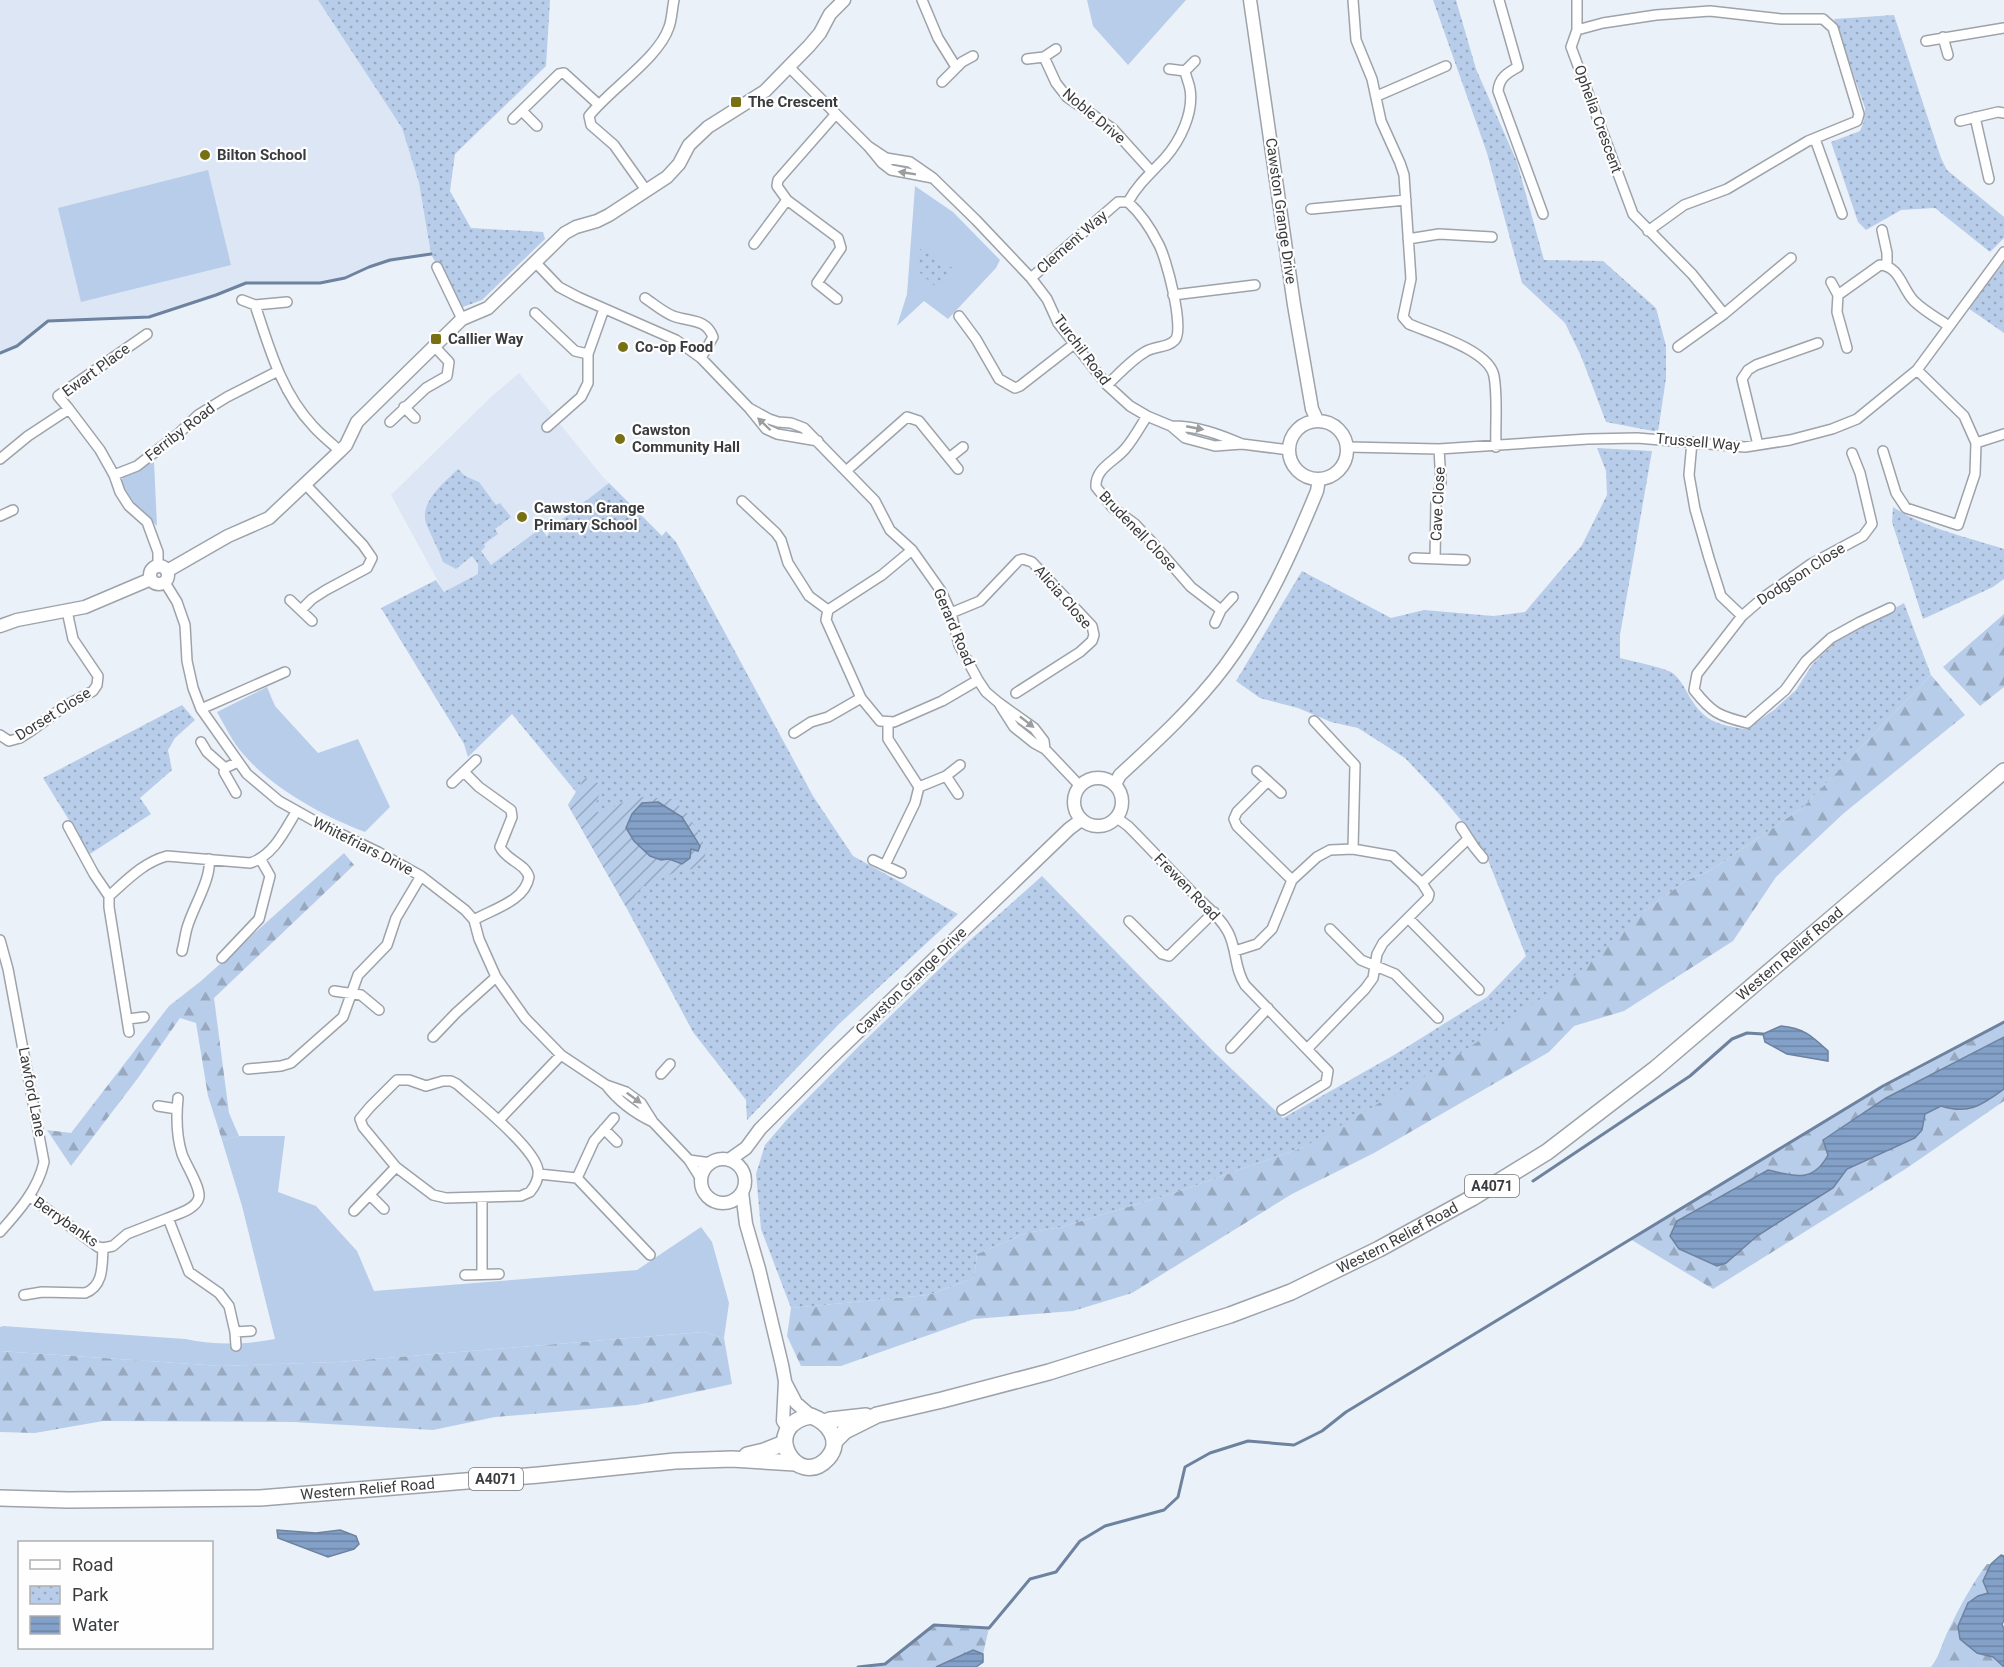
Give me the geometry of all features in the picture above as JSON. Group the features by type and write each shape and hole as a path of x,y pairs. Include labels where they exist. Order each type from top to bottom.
{"highway":[{"name":"Western Relief Road","path":"818,1419 830,1420 877,1414 942,1400 1049,1372 1230,1315 1291,1292 1320,1278 1472,1198 1547,1152 1655,1069 2004,771"},
{"name":"Western Relief Road","path":"834,1442 845,1431 877,1414"},
{"name":"A4071","path":"786,1435 797,1420 818,1419"},
{"path":"818,1419 831,1429 834,1442"},
{"name":"Western Relief Road","path":"732,1459 764,1451 786,1435"},
{"path":"786,1435 788,1455 795,1464"},
{"name":"A4071","path":"795,1464 809,1468 825,1462 831,1455 834,1442"},
{"name":"Western Relief Road","path":"0,1498 68,1500 260,1498 528,1476 675,1461 732,1459 795,1464"}],"street":[{"path":"646,190 614,145 591,125 589,116 598,104 659,47 669,27 674,0"},
{"path":"0,626 17,620 85,607 151,579 156,583 163,573 228,536 269,518 346,445 357,422 462,320 488,308 565,233 609,215 667,177 679,164 689,145 708,128 765,91 820,33 830,14 844,0"},
{"path":"922,0 938,38 956,67"},
{"name":"Cawston Grange Drive","path":"1250,0 1294,305 1312,409 1317,420"},
{"path":"1353,0 1356,40 1377,96 1381,121 1404,175 1411,279 1403,317 1409,324 1475,352 1488,363 1494,375 1496,447"},
{"path":"1499,0 1518,67 1504,75 1498,85 1498,92 1543,214"},
{"name":"Ophelia Crescent","path":"1576,0 1576,30 1571,47 1633,214 1692,274 1724,314"},
{"path":"1576,30 1656,15 1710,11 1781,19 1823,19 1833,28 1859,114 1857,121 1773,160 1727,189 1684,205 1648,231"},
{"path":"1926,41 2004,28"},
{"path":"1943,37 1948,55"},
{"path":"1028,59 1044,57 1056,49"},
{"path":"942,82 956,67 973,56"},
{"name":"Noble Drive","path":"1044,57 1056,83 1067,97 1113,129 1151,171"},
{"path":"1185,71 1195,61"},
{"name":"Turchil Road","path":"788,66 868,146 886,158 910,162 933,178 976,220 1031,278 1047,299 1058,323 1074,344 1107,385 1131,406 1171,426 1185,438 1215,446 1242,444 1288,450"},
{"path":"1377,96 1446,66"},
{"path":"1169,69 1185,71"},
{"path":"1107,385 1147,350 1168,345 1176,339 1178,333 1178,320 1166,262 1159,244 1128,202 1136,188 1166,158 1183,132 1191,91 1185,71"},
{"path":"513,119 559,74 564,73 598,104"},
{"path":"522,111 537,126"},
{"path":"1960,121 1998,112 2004,113"},
{"path":"835,115 778,180 777,186 787,200 838,238 841,243 841,248 817,284 837,299"},
{"path":"1975,117 1989,179"},
{"path":"1815,139 1842,214"},
{"path":"754,244 787,200"},
{"path":"1311,209 1406,200"},
{"name":"Clement Way","path":"1031,278 1118,202 1128,202"},
{"path":"1882,230 1887,265"},
{"path":"1408,239 1439,234 1492,237"},
{"name":"Trussell Way","path":"1348,447 1440,449 1613,438 1650,438 1745,447 1801,438 1832,429 1857,419 1917,370 2004,252"},
{"path":"1678,347 1724,314 1791,258"},
{"name":"Gerard Road","path":"535,261 560,287 676,340 701,358 766,429 777,434 818,441 875,501 890,530 912,550 941,591 951,613 959,645 986,692 999,703 1014,727 1045,749 1080,786"},
{"path":"1838,295 1880,265 1887,265 1896,272 1912,299 1949,326"},
{"path":"437,267 462,320"},
{"path":"1831,282 1838,295 1837,312 1846,348"},
{"path":"1173,295 1255,285"},
{"path":"645,298 674,317 701,322 708,327 713,337 701,358"},
{"path":"242,300 255,304 287,302"},
{"path":"255,304 278,371 299,409 313,426 340,451"},
{"path":"547,427 581,397 588,383 588,354 604,309"},
{"path":"535,313 575,351 588,354"},
{"path":"959,316 976,339 999,379 1015,388 1074,344"},
{"name":"Ewart Place","path":"69,409 58,396 147,334"},
{"path":"1758,445 1742,379 1748,370 1756,365 1818,343"},
{"path":"390,422 430,384 442,380 449,373 449,362 435,347"},
{"path":"1883,451 1896,493 1906,508 1958,525 1975,474 1976,443 1965,416 1917,370"},
{"name":"Ferriby Road","path":"114,475 137,466 198,415 278,371"},
{"path":"404,407 415,418"},
{"path":"0,459 28,436 69,409"},
{"name":"Whitefriars Drive","path":"69,409 100,450 129,506 147,522 163,573 177,602 185,626 187,661 193,688 201,709 238,762 254,781 279,801 421,876 465,910 474,920 479,939 496,977 525,1018 561,1055 606,1085 617,1099 638,1115 653,1122 689,1160 701,1179"},
{"name":"Brudenell Close","path":"1147,416 1125,449 1101,470 1097,477 1096,487 1113,508 1135,524 1191,587 1221,610"},
{"path":"846,471 907,417 919,421 958,469"},
{"path":"1317,420 1326,421 1341,431 1348,447 1341,469 1335,475 1312,479 1300,473 1292,463 1288,450 1290,441 1300,426 1317,420"},
{"path":"1976,443 2004,434"},
{"path":"1692,442 1689,475 1695,509 1709,558 1721,596 1742,616"},
{"path":"949,458 963,447"},
{"name":"Cave Close","path":"1435,559 1436,502 1441,482 1440,449"},
{"name":"Dodgson Close","path":"1852,453 1860,473 1872,524 1863,536 1811,564 1764,597 1742,616 1697,674 1694,690 1707,707 1715,712 1724,717 1747,723 1785,690 1806,662 1831,638 1890,608"},
{"path":"1115,784 1120,776 1176,722 1224,667 1276,585 1313,501 1319,479"},
{"path":"301,610 326,590 367,568 372,558 363,545 305,484"},
{"path":"742,501 776,533 781,540 788,563 809,597 828,610"},
{"path":"0,516 13,510"},
{"path":"912,550 882,575 828,610 826,621 861,698 880,721 888,723 942,701 978,680"},
{"name":"Cave Close","path":"1414,558 1465,560"},
{"name":"Alicia Close","path":"951,613 980,601 1019,560 1023,559 1032,562 1092,626 1094,635 1092,641 1080,652 1016,693"},
{"path":"1215,623 1221,610 1233,597"},
{"path":"290,600 312,621"},
{"name":"Dorset Close","path":"0,735 9,741 20,738 65,706 93,691 97,685 98,676 73,639 67,611"},
{"path":"201,709 285,672"},
{"path":"794,733 811,722 828,717 861,698"},
{"path":"1314,721 1355,765 1353,849"},
{"path":"885,865 915,803 919,787 916,778 888,739 888,723"},
{"path":"201,742 207,752 225,768 224,772 236,793"},
{"path":"452,783 476,760"},
{"path":"225,768 238,762"},
{"path":"919,787 946,776 960,765"},
{"path":"464,771 486,792 511,810 512,817 500,847 507,857 527,870 529,877 524,890 515,899 474,920"},
{"path":"1257,771 1281,793"},
{"path":"946,776 958,794"},
{"path":"1094,778 1101,778 1115,784 1122,797 1121,812 1117,818 1112,823 1100,827 1081,820 1074,807 1076,792 1080,786 1094,778"},
{"path":"1268,781 1237,812 1234,819 1237,826 1292,880"},
{"path":"109,896 155,859 167,856 250,863 261,860 270,852 296,812"},
{"name":"Frewen Road","path":"1117,818 1128,826 1214,912 1228,931 1235,951 1239,975 1245,984 1328,1071 1326,1083 1282,1110"},
{"name":"Cawston Grange Drive","path":"729,1160 746,1148 760,1129 830,1059 1009,886 1081,820"},
{"path":"68,826 94,874 109,896 129,1032"},
{"path":"1461,827 1483,858"},
{"path":"1422,883 1468,839"},
{"path":"1235,951 1257,944 1272,929 1292,880 1317,857 1330,850 1353,849 1393,856 1422,883 1429,894 1428,898 1383,944 1377,954 1373,978 1308,1048"},
{"path":"182,951 187,928 208,878 209,859"},
{"path":"222,958 259,920 270,876 261,860"},
{"path":"873,861 901,873"},
{"path":"248,1069 291,1063 343,1017 358,975 387,945 396,918 421,876"},
{"path":"1129,921 1162,954 1169,956 1214,912"},
{"path":"1409,918 1479,990"},
{"path":"1330,929 1361,960 1395,974 1438,1018"},
{"name":"Lawford Lane","path":"0,940 4,970 44,1161 37,1184 18,1212 0,1232"},
{"path":"433,1037 496,977"},
{"path":"334,991 361,995 379,1010"},
{"path":"1231,1048 1269,1008"},
{"path":"128,1018 144,1017"},
{"path":"499,1120 561,1055"},
{"path":"661,1074 670,1064"},
{"path":"398,1080 409,1080 426,1086 451,1081 499,1120 536,1162 539,1174 530,1192 521,1196 446,1198 433,1195 396,1167 363,1127 360,1119 398,1080"},
{"name":"Berrybanks","path":"29,1196 98,1247 103,1248 113,1246 127,1234 196,1204 199,1197 177,1132 178,1098"},
{"path":"158,1106 177,1109"},
{"path":"577,1178 594,1141 614,1118"},
{"path":"604,1129 617,1142"},
{"path":"743,1173 746,1148"},
{"path":"689,1160 711,1163"},
{"path":"746,1224 721,1203 708,1198 701,1186 702,1172 716,1160 729,1160 740,1167 745,1179 742,1192 746,1224 776,1334 785,1381 783,1421 786,1435"},
{"path":"354,1211 396,1167"},
{"path":"539,1174 577,1178 650,1255"},
{"path":"721,1203 733,1201 742,1192"},
{"path":"370,1195 384,1209"},
{"path":"482,1198 482,1274"},
{"path":"168,1218 189,1272 219,1293 225,1300 235,1332 236,1346"},
{"name":"Berrybanks","path":"24,1295 42,1292 85,1293 92,1290 97,1286 100,1276 103,1248"},
{"path":"465,1275 499,1274"},
{"path":"235,1332 251,1330"},
{"path":"785,1381 796,1403 818,1419"}],"shaded area":[{"name":"Bilton School","path":"0,0 318,0 402,128 419,183 431,254 369,267 345,278 320,283 246,283 149,317 48,321 17,346 0,353"},
{"name":"Cawston Grange Primary School","path":"519,373 602,476 662,536 444,592 391,495 491,397"}],"green space":[{"path":"318,0 550,0 546,66 455,154 450,191 471,228 543,232 545,239 482,300 463,307 461,311 431,254 419,183 402,128"},
{"path":"1087,0 1186,0 1128,65 1093,26"},
{"path":"1433,0 1456,0 1476,69 1517,162 1544,260 1603,261 1656,308 1666,346 1666,378 1658,432 1606,422 1581,356 1565,323 1522,283 1487,153"},
{"path":"1894,15 1947,170 2004,217 2004,238 1990,252 1935,208 1901,210 1866,230 1858,222 1831,142 1860,131 1865,108 1834,19"},
{"path":"208,170 231,265 81,302 58,208"},
{"path":"915,186 953,212 1000,260 996,268 948,319 924,301 897,326 907,294"},
{"path":"920,249 956,270 937,288 917,270"},
{"path":"2004,262 2004,333 1968,308"},
{"path":"1597,448 1652,451 1620,635 1620,658 1671,672 1679,679 1705,716 1727,726 1746,729 1774,710 1796,690 1812,665 1837,640 1904,603 1931,675 1802,808 1711,870 1685,881 1645,911 1577,974 1439,1068 1304,1147 1174,1193 1061,1227 1026,1233 977,1254 974,1278 928,1295 791,1308 761,1229 756,1174 765,1145 790,1116 860,1045 959,950 1042,876 1215,1053 1283,1118 1394,1055 1487,997 1526,956 1486,855 1440,795 1405,758 1358,728 1331,722 1298,708 1260,698 1236,681 1302,571 1391,618 1424,610 1493,616 1525,612 1582,545 1607,495 1606,471"},
{"path":"154,461 157,526 137,507 121,483 123,477"},
{"path":"458,469 465,476 479,482 496,505 500,503 511,517 495,529 498,534 484,544 485,547 481,551 491,565 541,528 547,537 551,528 609,483 662,536 666,531 676,542 813,796 853,856 958,914 839,1024 747,1120 746,1100 693,1032 568,805 576,792 512,714 468,757 464,744 381,608 436,580 444,592 478,574 478,564 472,556 456,569 443,562 426,523 426,508 434,493"},
{"path":"1893,507 1933,527 2004,549 2004,579 1993,587 1923,619 1892,522"},
{"path":"2004,614 2004,687 1980,706 1943,667"},
{"path":"1931,675 1965,715 1844,813 1776,877 1733,941 1624,1011 1574,1026 1549,1052 1374,1153 1292,1194 1132,1293 1073,1311 974,1319 841,1366 801,1366 787,1336 791,1308 928,1295 974,1278 977,1254 1026,1233 1061,1227 1174,1193 1304,1147 1685,881 1711,870 1802,808"},
{"path":"267,687 275,706 318,753 358,739 390,807 365,832 316,810 284,790 256,767 236,745 217,712"},
{"path":"182,705 195,720 175,738 168,750 172,770 140,798 151,814 90,854 43,778"},
{"path":"583,777 603,785 594,808 600,814 640,797 672,799 688,814 706,848 705,857 692,869 676,872 643,886 626,907 568,805 579,791"},
{"path":"344,853 354,865 214,998 229,1113 239,1136 222,1140 208,1096 196,1023 180,1018 71,1166 47,1130 71,1133 169,1006 201,981"},
{"path":"2004,1022 2004,1037 1886,1098 1823,1139 1828,1155 1822,1164 1810,1174 1795,1175 1768,1170 1679,1249 1726,1263 1757,1236 1833,1188 1847,1169 1915,1138 1922,1130 1925,1114 1941,1106 1967,1109 2004,1089 2004,1101 1907,1168 1713,1289 1630,1239 1883,1086 1919,1069"},
{"path":"239,1136 285,1136 278,1192 316,1206 357,1251 374,1291 637,1270 701,1227 712,1242 729,1303 724,1338 703,1332 338,1362 221,1366 0,1351 0,1327 3,1326 218,1343 275,1339 242,1206 222,1140"},
{"path":"703,1332 724,1338 732,1384 637,1405 495,1417 433,1430 294,1422 103,1421 35,1433 0,1432 0,1351 221,1366 338,1362"},
{"path":"1987,1564 1991,1564 1983,1581 1988,1593 1978,1596 1977,1653 1993,1657 2004,1667 1931,1667 1962,1604"},
{"path":"934,1625 989,1628 983,1654 972,1650 936,1667 858,1667 886,1664"}],"water":[{"path":"658,802 682,817 700,846 698,851 691,849 690,858 682,864 650,856 634,841 626,828 632,814 642,803"},
{"path":"1781,1026 1802,1031 1812,1037 1828,1051 1828,1061 1787,1054 1765,1042 1763,1034"},
{"path":"2004,1037 2004,1089 1975,1107 1951,1109 1941,1106 1925,1114 1922,1130 1915,1138 1847,1169 1833,1188 1757,1236 1726,1263 1717,1266 1679,1249 1670,1236 1677,1221 1768,1170 1795,1175 1810,1174 1822,1164 1828,1155 1823,1140 1886,1098"},
{"path":"277,1530 316,1533 340,1530 356,1536 359,1544 354,1549 328,1557 278,1538"},
{"path":"2001,1555 2004,1556 2004,1621 2002,1624 2004,1667 1993,1657 1977,1653 1960,1639 1958,1626 1968,1603 1988,1593 1983,1581 1991,1564"},
{"path":"973,1650 983,1654 983,1662 976,1667 936,1667"}],"waterway":[{"path":"0,353 17,346 48,321 149,317 246,283 320,283 345,278 390,260 431,254"},
{"path":"858,1667 885,1664 934,1625 989,1628 1030,1579 1056,1572 1080,1541 1105,1526 1164,1510 1178,1497 1185,1467 1210,1453 1248,1441 1294,1445 1322,1431 1346,1412 1883,1086 2004,1022"},
{"path":"1533,1181 1690,1076 1732,1039 1747,1033 1763,1034"}],"place":[{"name":"The Crescent","path":"736,102"},
{"name":"Bilton School","path":"205,155"},
{"name":"Callier Way","path":"436,339"},
{"name":"Co-op Food","path":"623,347"},
{"name":"Cawston Community Hall","path":"620,439"},
{"name":"Cawston Grange Primary School","path":"522,517"}]}
